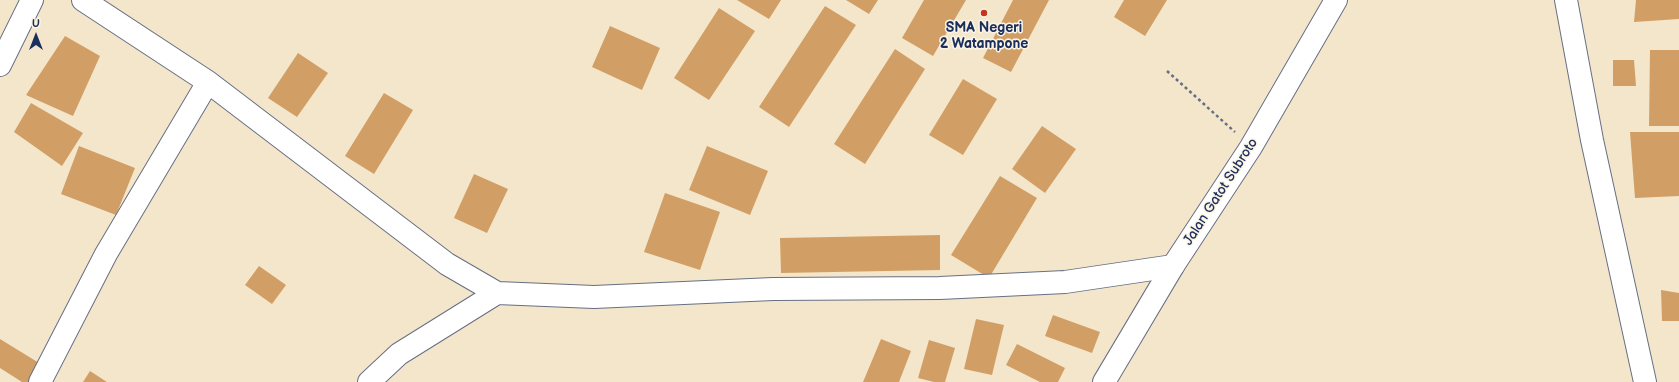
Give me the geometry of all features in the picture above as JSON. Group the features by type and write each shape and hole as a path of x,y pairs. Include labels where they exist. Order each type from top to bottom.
{"main road":[{"path":"0,65 32,0"},
{"path":"83,0 208,82 447,264 497,293 594,297 773,289 940,288 1065,282 1173,266"},
{"name":"Jalan Gatot Subroto","path":"1104,382 1173,266 1251,147 1336,0"},
{"path":"1566,0 1592,140 1645,382"},
{"path":"40,382 106,254 208,82"},
{"path":"369,382 399,354 497,293"}],"path":[{"path":"1167,71 1251,147"}],"building":[{"path":"737,0 781,0 769,19"},
{"path":"846,0 878,0 869,14"},
{"path":"924,0 966,0 933,56 902,38"},
{"path":"1013,0 1049,0 1011,72 983,58"},
{"path":"1124,0 1167,0 1145,36 1114,17"},
{"path":"1636,0 1679,0 1679,19 1634,22"},
{"path":"825,6 856,25 789,127 759,107"},
{"path":"719,8 755,31 709,100 674,78"},
{"path":"610,26 660,48 642,90 592,67"},
{"path":"65,36 100,56 73,116 26,95"},
{"path":"895,49 925,69 865,164 834,144"},
{"path":"1650,50 1679,50 1679,126 1649,126"},
{"path":"298,53 328,73 297,117 268,98"},
{"path":"1613,60 1634,60 1636,86 1613,86"},
{"path":"963,79 997,99 963,155 929,135"},
{"path":"384,93 413,110 374,174 345,156"},
{"path":"31,103 83,133 62,166 14,132"},
{"path":"1042,126 1076,149 1045,193 1012,169"},
{"path":"1630,132 1679,132 1679,196 1635,198"},
{"path":"79,146 135,168 116,215 61,194"},
{"path":"707,146 768,171 750,215 689,190"},
{"path":"474,174 508,189 487,233 454,218"},
{"path":"1000,176 1037,198 989,278 951,255"},
{"path":"665,193 720,212 700,270 644,252"},
{"path":"940,235 940,270 781,273 780,238"},
{"path":"259,266 286,285 272,304 245,285"},
{"path":"1661,290 1679,293 1679,321 1662,321"},
{"path":"1053,315 1100,332 1092,353 1045,336"},
{"path":"976,319 1004,325 992,375 964,369"},
{"path":"0,339 44,366 34,382 22,382 0,368"},
{"path":"881,339 911,351 899,382 863,382"},
{"path":"929,340 955,348 945,382 934,382 918,378"},
{"path":"1017,344 1065,368 1058,382 1040,382 1006,365"},
{"path":"90,371 107,382 83,382"}],"place":[{"name":"SMA Negeri 2 Watampone","path":"984,13"}]}
